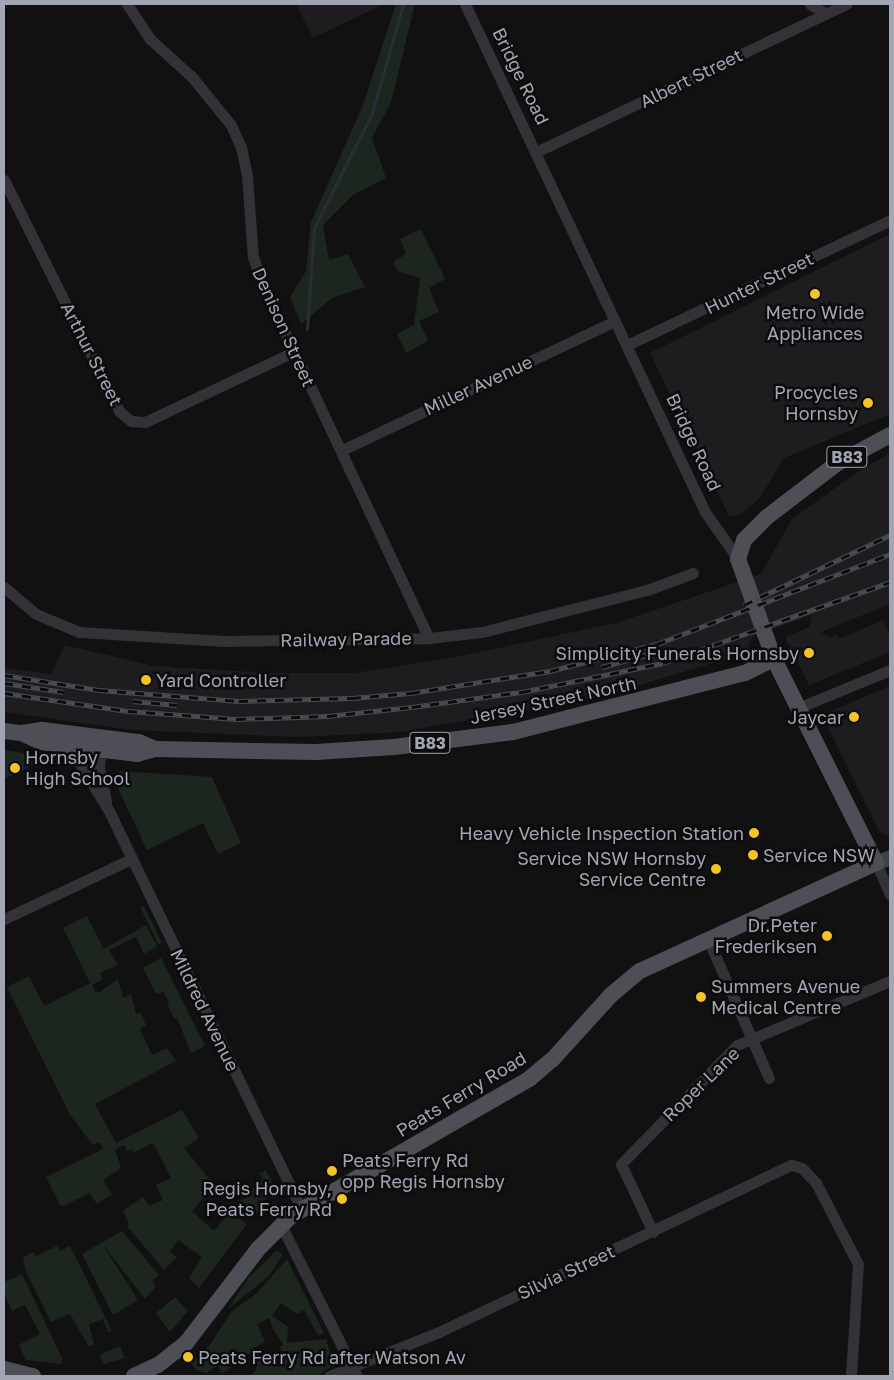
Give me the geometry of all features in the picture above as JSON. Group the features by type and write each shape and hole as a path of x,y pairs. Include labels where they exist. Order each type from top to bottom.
{"main road":[{"name":"B83","path":"738,559 744,540 790,498 836,464 890,436"},
{"name":"Bridge Road","path":"738,559 743,578 774,659 883,860"},
{"name":"Jersey Street North","path":"21,733 41,742 64,746 139,742 155,749 316,752 394,747 495,735 660,696 748,672 774,659"},
{"name":"Jersey Street North","path":"4,731 21,733 42,730 101,745"},
{"name":"Peats Ferry Road","path":"134,1376 158,1365 186,1342 258,1249 280,1225 301,1209 528,1080 562,1051 630,977 654,962 707,937 883,860"},
{"path":"4,1369 33,1376"}],"street":[{"name":"Denison Street","path":"127,4 150,39 198,83 231,125 241,147 247,176 253,257 293,352 342,450 429,638"},
{"name":"Bridge Road","path":"465,4 705,512 738,559"},
{"path":"810,4 825,14"},
{"name":"Albert Street","path":"536,152 846,4"},
{"name":"Arthur Street","path":"4,180 119,410 131,420 145,422 293,352"},
{"name":"Hunter Street","path":"627,345 890,220"},
{"name":"Miller Avenue","path":"342,450 615,321"},
{"name":"Railway Parade","path":"4,587 36,614 79,632 224,641 429,638 491,630 647,590 693,573"},
{"path":"800,707 890,670"},
{"name":"Mildred Avenue","path":"101,745 100,780 109,811"},
{"name":"Mildred Avenue","path":"64,746 76,757 109,811 301,1209"},
{"path":"4,919 131,859"},
{"name":"Bridge Road","path":"883,860 890,895"},
{"path":"707,937 769,1078"},
{"name":"Roper Lane","path":"652,1232 621,1164 737,1045 890,981"},
{"name":"Silvia Street","path":"329,1376 350,1366 367,1363 395,1351 652,1232 791,1165 802,1168 816,1183 858,1264 851,1376"},
{"path":"280,1225 350,1366 357,1376"}],"shaded area":[{"path":"296,4 384,4 313,38"},
{"path":"396,4 415,4 391,102 372,138 386,178 353,195 323,225 329,260 348,254 365,287 332,298 301,324 290,297 306,271 311,222 363,105"},
{"path":"421,229 445,279 429,288 439,312 419,321 428,341 406,353 397,334 414,325 420,278 397,271 393,262 406,254 400,239"},
{"path":"890,234 890,414 784,458 759,499 737,516 729,516 650,353"},
{"path":"890,453 890,604 821,632 830,638 837,635 839,639 883,620 890,636 890,652 809,685 785,637 809,627 812,615 752,637 746,653 600,697 401,732 298,737 131,730 4,712 4,668 52,674 64,645 154,666 270,673 355,673 460,656 616,623 761,574 792,519 859,471"},
{"path":"890,686 890,837 879,831 822,715"},
{"name":"Hornsby High School","path":"4,750 50,757 4,779"},
{"path":"119,771 212,777 241,843 218,854 203,823 147,850 114,780"},
{"path":"144,906 162,943 158,945 140,908"},
{"path":"87,916 104,949 146,925 157,946 144,954 136,937 109,950 118,965 100,973 103,979 92,985 95,992 100,992 118,979 123,998 131,994 136,1014 140,1012 146,1025 140,1029 152,1055 167,1048 176,1061 95,1104 116,1143 182,1110 199,1138 184,1148 210,1180 201,1190 206,1195 192,1211 214,1231 229,1213 247,1224 199,1288 189,1278 202,1257 178,1240 170,1252 177,1257 164,1270 127,1226 129,1224 123,1211 143,1197 149,1206 163,1200 156,1185 171,1178 153,1143 133,1153 132,1149 127,1151 124,1145 115,1150 121,1168 103,1180 112,1194 97,1204 90,1193 61,1207 46,1177 103,1149 99,1142 93,1145 70,1115 7,987 29,976 44,1006 90,983 63,928"},
{"path":"161,958 205,1046 191,1053 177,1018 174,1019 167,1004 169,1002 164,992 156,994 143,968"},
{"path":"266,1170 274,1187 253,1218 236,1202 253,1195 251,1191 263,1178 259,1174"},
{"path":"122,1231 159,1275 152,1281 156,1286 145,1299 103,1245 138,1300 113,1315 82,1254"},
{"path":"57,1246 60,1251 70,1246 112,1331 108,1332 103,1319 89,1324 94,1344 89,1347 70,1314 51,1322 26,1272 23,1257 33,1252 36,1256"},
{"path":"276,1251 283,1254 269,1276 228,1309 249,1277"},
{"path":"287,1259 324,1333 318,1335 304,1310 297,1314 281,1303 272,1316 288,1327 287,1343 326,1339 332,1359 330,1367 318,1376 250,1376 257,1369 250,1353 229,1364 231,1368 222,1373 218,1366 206,1373 197,1370 191,1364 209,1346 232,1311 256,1294","holes":["270,1318 272,1328 284,1345 280,1347 282,1351 270,1357 272,1362 265,1365 253,1348 265,1342 257,1324"]},
{"path":"22,1274 62,1358 62,1364 26,1360 19,1345 40,1334 25,1305 12,1311 4,1293 4,1282"},
{"path":"175,1297 188,1311 170,1332 156,1313"},
{"path":"120,1346 125,1358 104,1364 99,1355"}],"waterway":[{"path":"307,329 314,228 372,113 403,4"}],"railway":[{"path":"744,605 890,535"},
{"path":"4,675 99,690 239,701 352,698 411,693 550,671 657,644 890,554"},
{"path":"4,693 128,711 237,719 328,716 412,707 522,692 663,663 890,582"},
{"path":"572,660 609,650"},
{"path":"602,667 652,653"},
{"path":"4,683 63,692"},
{"path":"133,701 177,705"}],"place":[{"name":"Metro Wide Appliances","path":"815,294"},
{"name":"Procycles Hornsby","path":"868,403"},
{"name":"Simplicity Funerals Hornsby","path":"809,653"},
{"name":"Yard Controller","path":"146,680"},
{"name":"Jaycar","path":"854,717"},
{"name":"Hornsby High School","path":"15,768"},
{"name":"Heavy Vehicle Inspection Station","path":"754,833"},
{"name":"Service NSW","path":"753,855"},
{"name":"Service NSW Hornsby Service Centre","path":"716,869"},
{"name":"Dr.Peter Frederiksen","path":"827,936"},
{"name":"Summers Avenue Medical Centre","path":"701,997"},
{"name":"Peats Ferry Rd opp Regis Hornsby","path":"332,1171"},
{"name":"Regis Hornsby, Peats Ferry Rd","path":"342,1199"},
{"name":"Peats Ferry Rd after Watson Av","path":"188,1357"}]}
